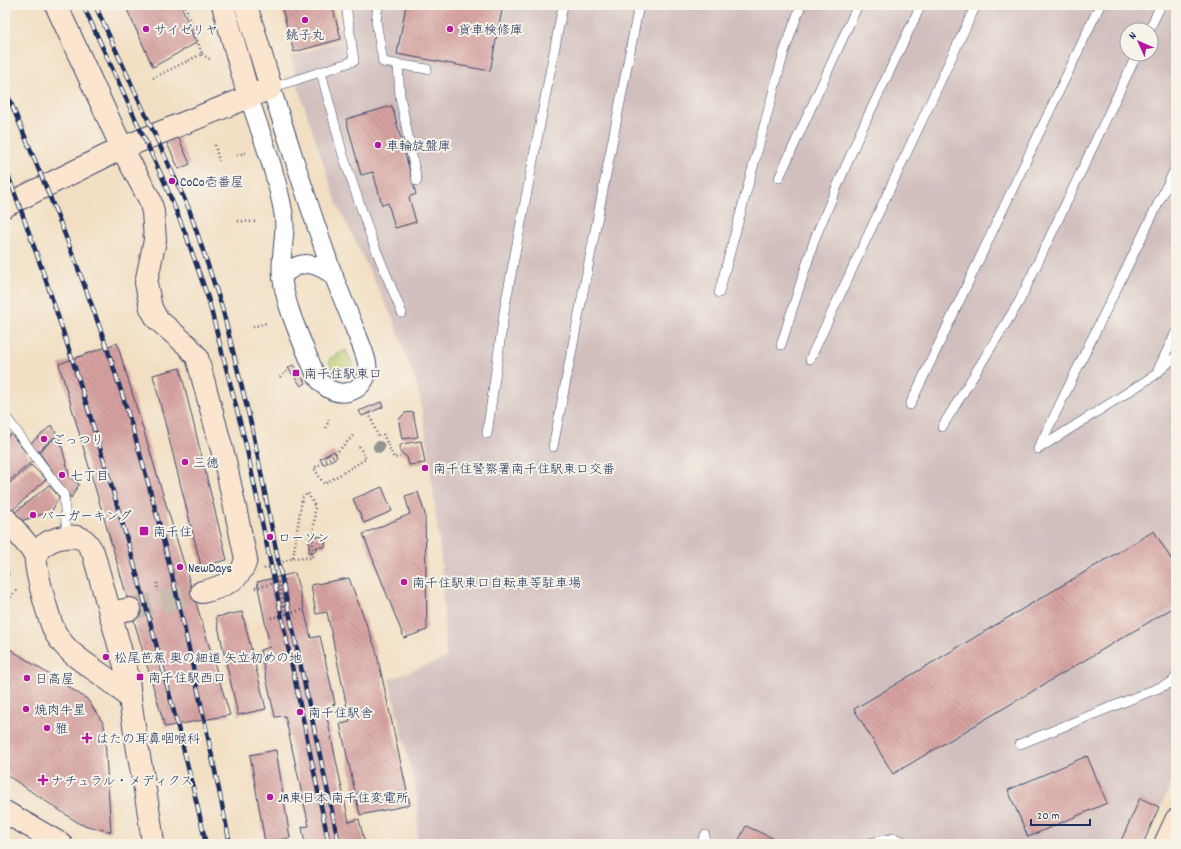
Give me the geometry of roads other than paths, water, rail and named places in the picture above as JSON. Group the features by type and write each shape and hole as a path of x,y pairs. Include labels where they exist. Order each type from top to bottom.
{"street":[{"path":"56,5 122,148 150,200 153,212 155,240 146,283 151,308 157,320 187,344 197,357 225,461 246,551 246,559 241,573 223,585 202,592"},
{"path":"223,5 283,210 286,229 280,261 282,277 292,316 321,384 331,391 343,394 355,389 363,383 367,374 365,357 334,276 271,88 246,5"},
{"path":"5,206 122,148 271,88"},
{"path":"282,277 290,269 310,264 317,265 334,276"},
{"path":"5,518 36,555"},
{"path":"129,698 111,680 71,653 61,642 50,622 35,565 36,555 46,543 75,536 83,539 93,552 120,611 129,698 149,808 153,844"},
{"path":"5,812 61,844"},
{"path":"5,820 39,844"},
{"path":"1167,843 1176,820"}],"lane":[{"path":"271,88 354,61 346,5"},
{"path":"378,5 376,21 383,62 427,69"},
{"path":"487,434 505,306 563,5"},
{"path":"553,447 639,5"},
{"path":"719,293 784,52 801,5"},
{"path":"779,178 858,5"},
{"path":"781,346 816,238 860,133 921,5"},
{"path":"810,359 976,5"},
{"path":"910,405 1100,5"},
{"path":"1153,22 1161,5"},
{"path":"942,427 1019,302 1133,62"},
{"path":"398,65 400,96 417,181"},
{"path":"320,72 345,162 372,240 402,313"},
{"path":"1176,168 1038,449 1155,375 1176,356"},
{"path":"1155,375 1176,332"},
{"path":"5,416 64,495 67,537"},
{"path":"1020,744 1173,682 1176,676"},
{"path":"701,844 705,835"},
{"path":"866,844 894,838 909,844"}],"tunnel":[{"path":"130,609 202,592"}],"railway":[{"path":"83,5 163,179 186,235 208,298 246,445 329,844"},
{"path":"95,5 189,209 222,307 253,432 279,565 339,844"},
{"path":"5,89 75,259 112,363 131,422 148,481 178,601 230,844"},
{"path":"5,167 48,287 88,407 158,651 206,844"}],"place":[{"name":"銚子丸","path":"305,20"},
{"name":"サイゼリヤ","path":"146,29"},
{"name":"貨車検修庫","path":"450,29"},
{"name":"車輪旋盤庫","path":"378,145"},
{"name":"CoCo壱番屋","path":"172,181"},
{"name":"南千住駅東口","path":"296,373"},
{"name":"ごっつり","path":"44,439"},
{"name":"三徳","path":"185,462"},
{"name":"南千住警察署南千住駅東口交番","path":"425,468"},
{"name":"七丁目","path":"62,475"},
{"name":"バーガーキング","path":"33,515"},
{"name":"南千住","path":"144,531"},
{"name":"ローソン","path":"270,537"},
{"name":"NewDays","path":"180,567"},
{"name":"南千住駅東口自転車等駐車場","path":"404,582"},
{"name":"松尾芭蕉 奥の細道 矢立初めの地","path":"106,657"},
{"name":"南千住駅西口","path":"140,677"},
{"name":"日高屋","path":"27,678"},
{"name":"焼肉牛星","path":"26,709"},
{"name":"南千住駅舎","path":"300,712"},
{"name":"雅","path":"47,728"},
{"name":"はたの耳鼻咽喉科","path":"87,738"},
{"name":"ナチュラル・メディクス","path":"43,780"},
{"name":"JR東日本 南千住変電所","path":"270,797"}]}
